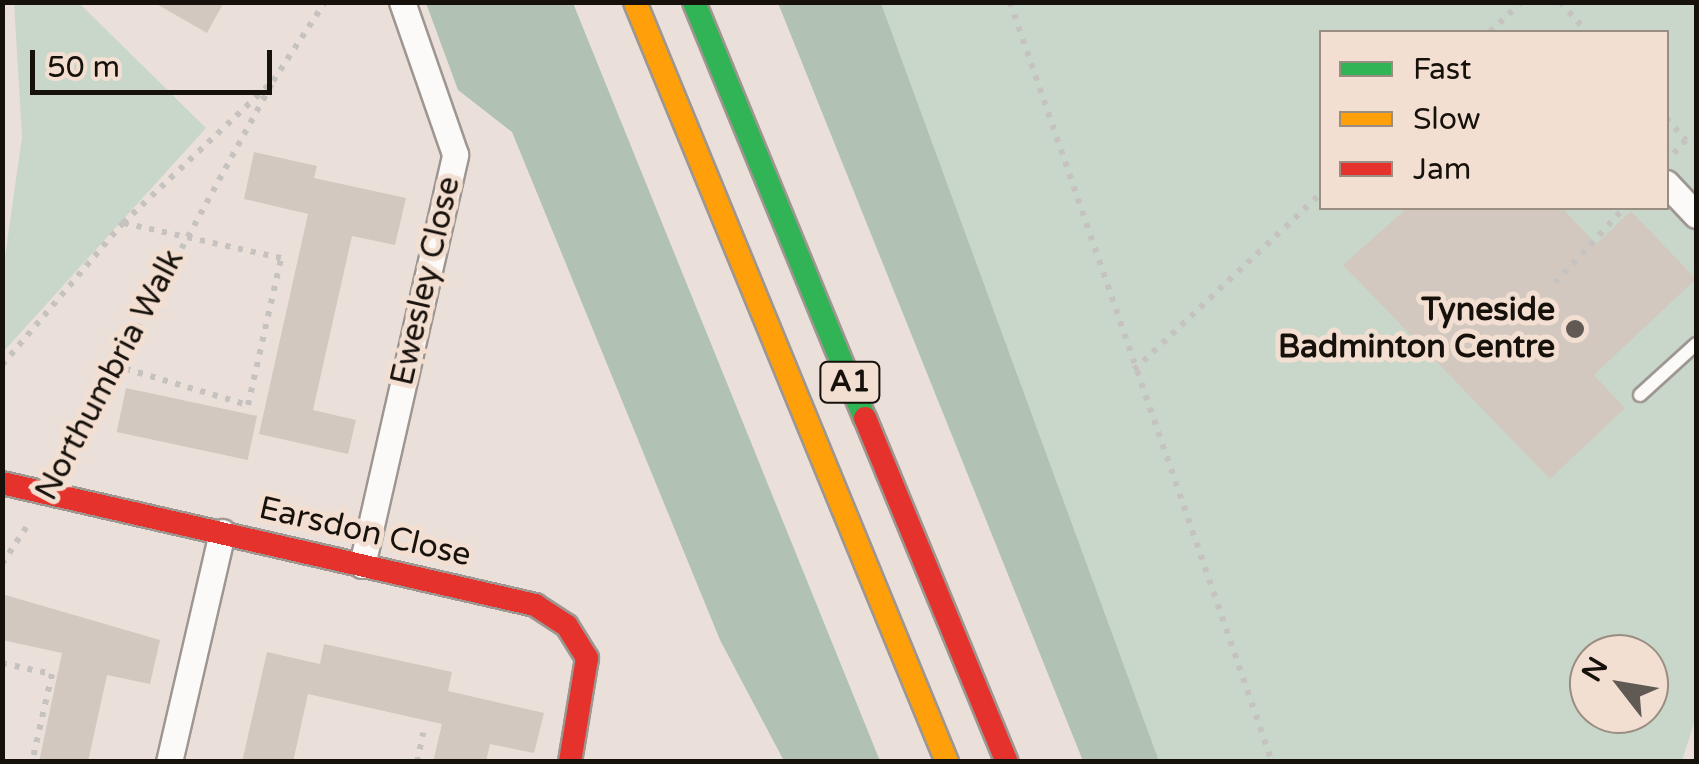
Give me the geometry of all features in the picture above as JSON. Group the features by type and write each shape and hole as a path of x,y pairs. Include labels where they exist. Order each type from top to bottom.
{"main road":[{"name":"A1","path":"635,2 947,762"},
{"name":"A1","path":"694,2 1007,762"},
{"name":"Earsdon Close","path":"2,482 536,606 567,626 588,658 570,762"}],"street":[{"name":"Ewesley Close","path":"362,565 455,154 402,2"},
{"path":"1669,186 1696,215"},
{"path":"169,762 222,532"}],"lane":[{"path":"1640,396 1696,344"}],"path":[{"path":"2,365 123,222 273,81 325,2"},
{"path":"1010,2 1272,762"},
{"path":"1492,30 1521,2"},
{"path":"1560,2 1585,30"},
{"name":"Northumbria Walk","path":"2,564 49,493 114,365 273,81"},
{"path":"1669,121 1686,140 1669,158"},
{"path":"1134,370 1319,195"},
{"path":"1555,283 1622,210"},
{"name":"Northumbria Walk","path":"123,222 186,236"},
{"path":"114,365 248,406 281,258 186,236"},
{"path":"2,662 52,674 32,762"},
{"path":"417,762 424,733"}],"green space":[{"path":"14,3 79,3 206,128 3,352 3,271 22,137"},
{"path":"426,3 573,3 880,761 784,761 720,640 512,132 458,90"},
{"path":"778,3 881,3 1159,761 1083,761"},
{"path":"881,3 1696,3 1696,717 1682,761 1159,761"}],"building":[{"path":"153,2 224,2 207,33"},
{"path":"254,152 317,166 314,178 406,198 395,245 352,236 313,410 356,420 348,454 259,434 308,214 244,199"},
{"path":"1405,210 1564,210 1596,244 1631,211 1696,279 1594,375 1625,408 1550,479 1343,265"},
{"path":"126,388 257,416 248,460 117,432"},
{"path":"2,594 160,640 150,684 107,675 88,762 39,762 62,653 2,640"},
{"path":"324,644 452,672 448,691 544,713 534,753 490,744 486,762 433,762 442,724 308,694 293,762 242,762 267,652 320,664"}],"traffic: fast":[{"path":"694,2 865,418"}],"traffic: slow":[{"path":"635,2 947,762"}],"traffic: jam":[{"path":"865,418 1007,762"},
{"path":"2,483 535,605 567,626 587,658 570,762"}],"place":[{"name":"Tyneside Badminton Centre","path":"1575,329"}]}
